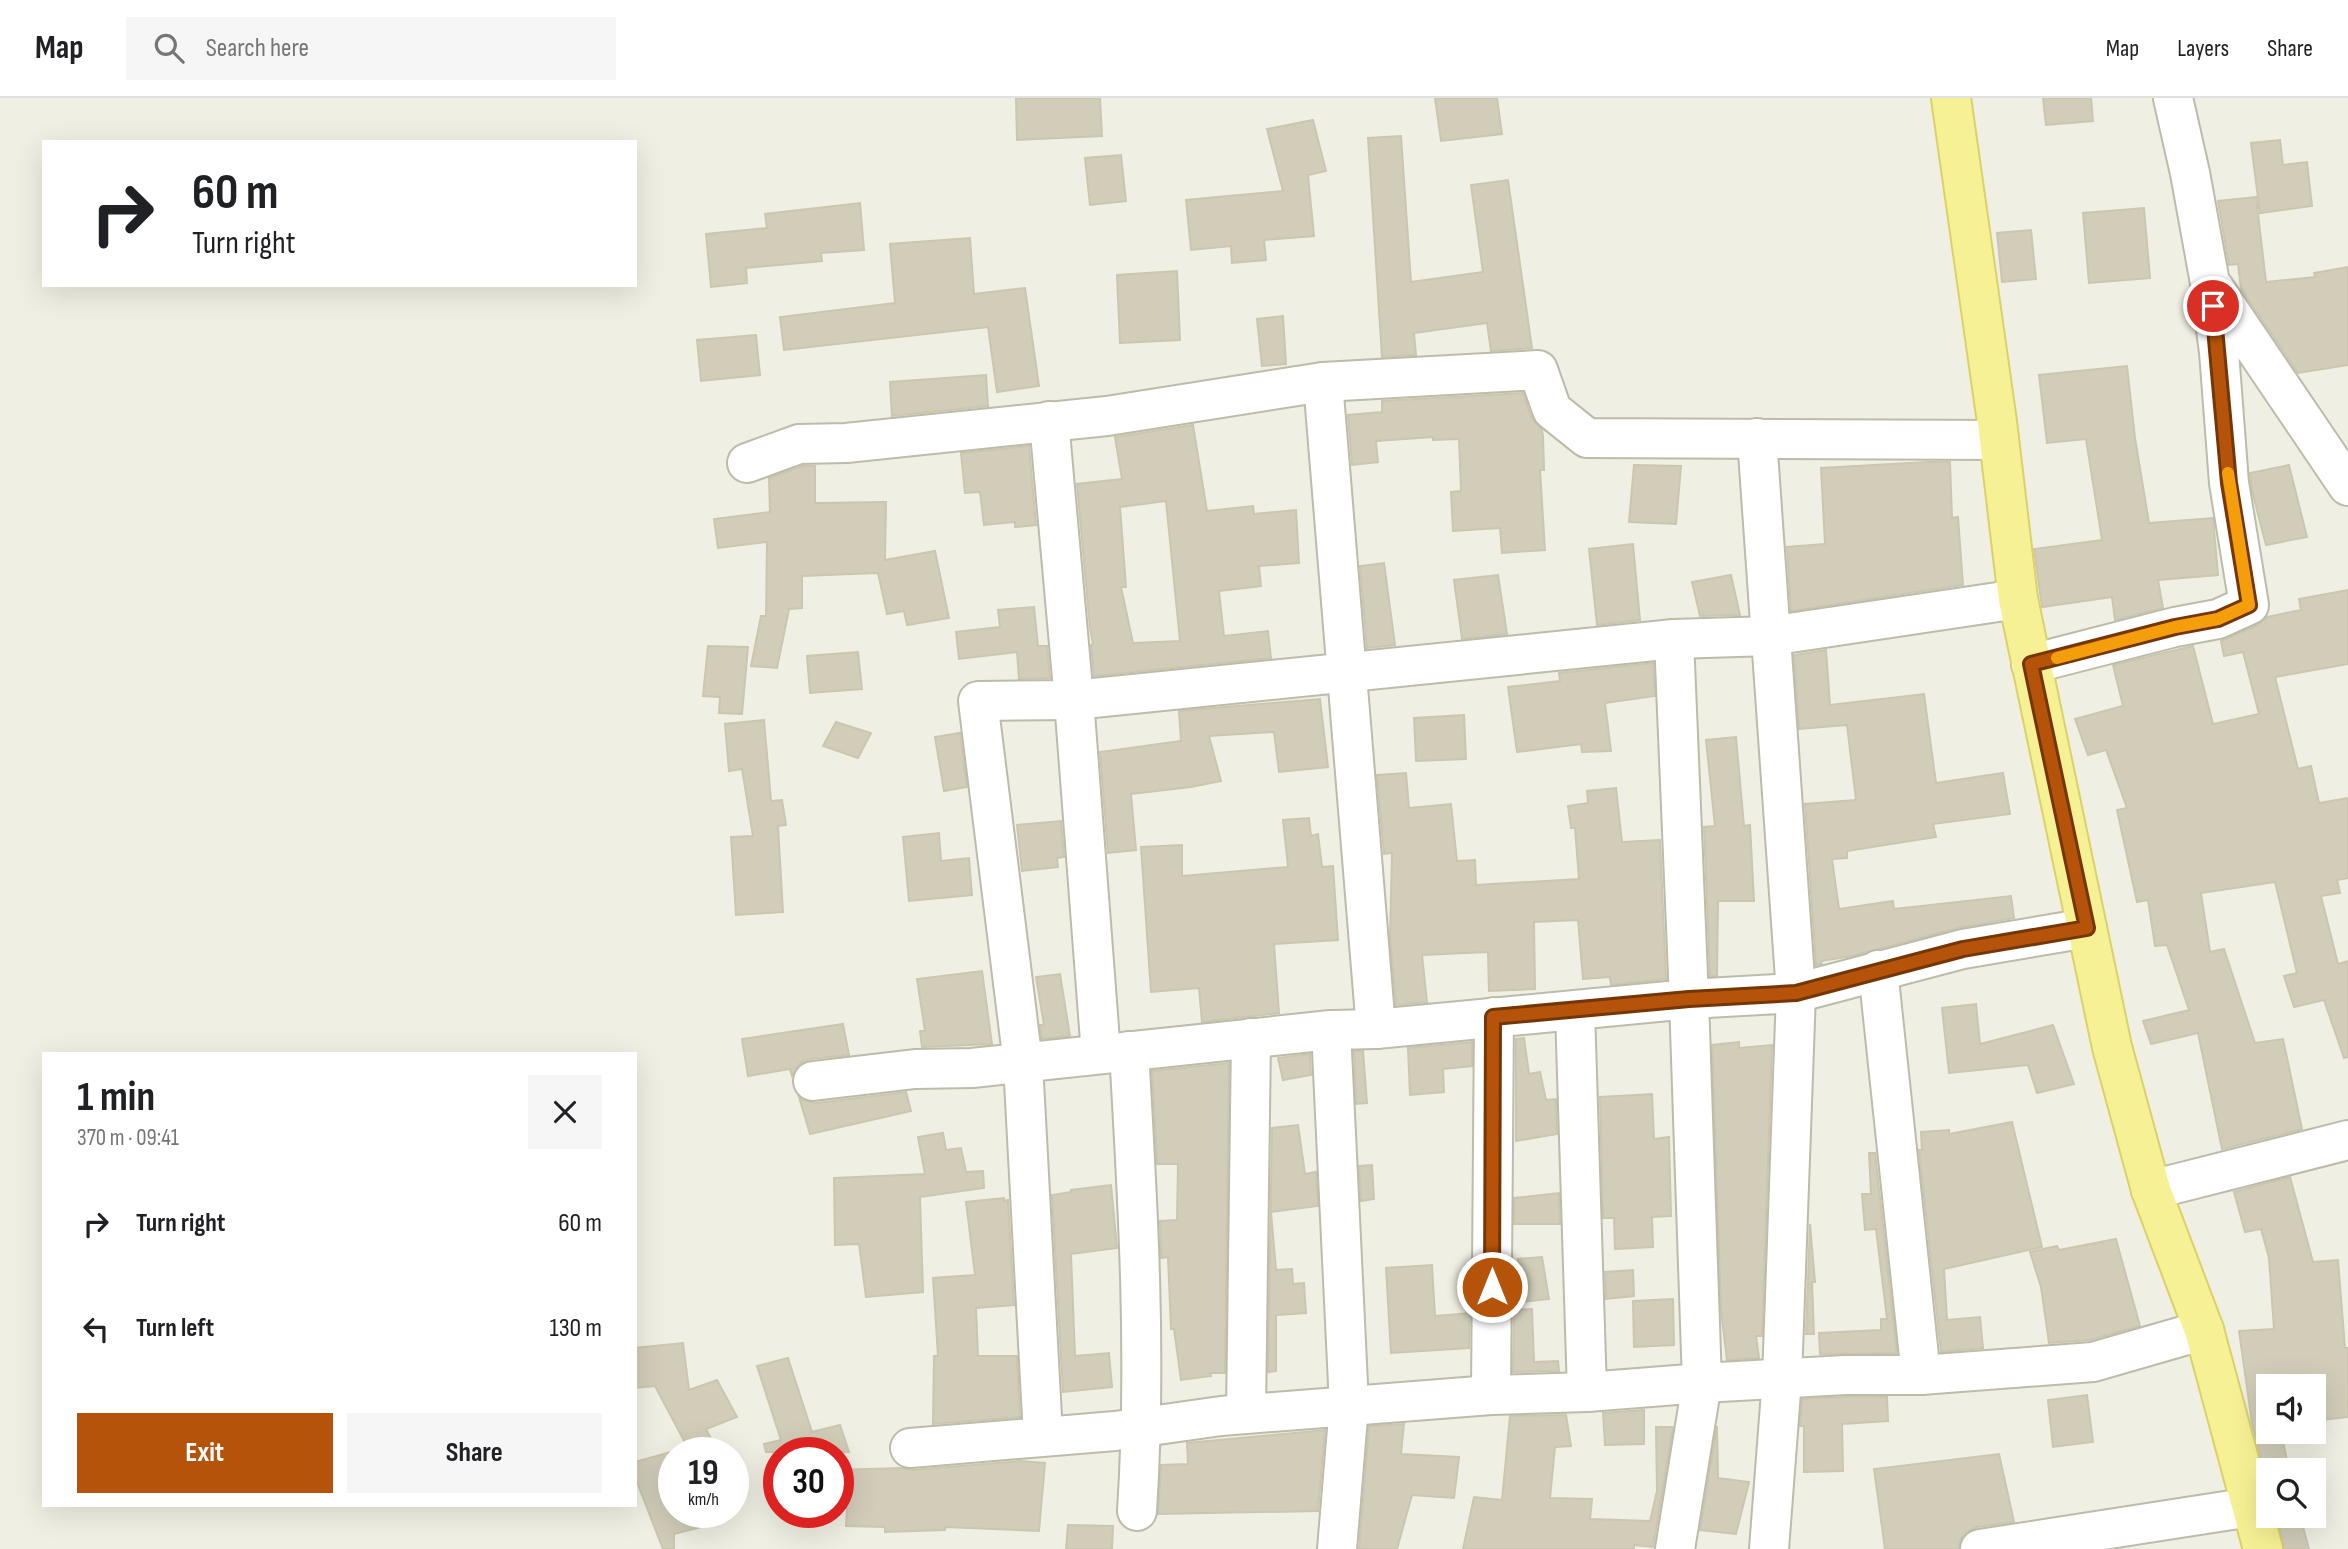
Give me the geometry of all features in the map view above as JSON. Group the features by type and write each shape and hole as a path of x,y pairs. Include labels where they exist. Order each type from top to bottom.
{"main road":[{"path":"1951,98 1999,440 2018,599 2112,1047 2151,1190 2204,1330 2263,1549"}],"street":[{"path":"2031,664 2175,627 2218,619 2249,605 2229,483 2219,352 2210,283 2173,98"},
{"path":"2210,283 2348,486"},
{"path":"747,463 799,444 846,443 1107,416 1322,382 1538,370 1552,410 1587,438 1999,440"},
{"path":"1322,382 1376,1028"},
{"path":"1049,421 1074,700 1115,1052 1137,1190 1142,1427 1137,1511"},
{"path":"1757,438 1796,993 1782,1380 1769,1549"},
{"path":"1043,1436 1023,1063 978,701 1074,700 1674,639 1770,636 2018,599"},
{"path":"1674,639 1702,1383 1675,1549"},
{"path":"813,1081 915,1069 972,1068 1023,1063 1331,1030 1576,1011 1689,999 1796,993 1963,949 2087,928"},
{"path":"1878,970 1921,1376"},
{"path":"1576,1011 1587,1392"},
{"path":"1491,1395 1493,1017"},
{"path":"1331,1030 1349,1405 1337,1549"},
{"path":"1246,1413 1251,1038"},
{"path":"2151,1190 2348,1140"},
{"path":"910,1448 1349,1405 1845,1375 1921,1376 2093,1362 2204,1330"},
{"path":"1980,1549 2251,1507"}],"building":[{"path":"1016,98 1100,98 1102,136 1017,140"},
{"path":"1435,98 1497,98 1502,134 1441,141"},
{"path":"2043,98 2091,98 2093,121 2046,125"},
{"path":"1313,120 1326,171 1308,175 1314,236 1264,240 1266,260 1232,263 1231,246 1191,250 1186,200 1283,191 1267,129"},
{"path":"1401,136 1411,282 1483,272 1471,185 1508,180 1532,348 1491,351 1487,323 1414,333 1416,355 1382,357 1368,138"},
{"path":"2280,140 2283,165 2307,162 2312,206 2260,213 2251,143"},
{"path":"1121,155 1126,201 1090,205 1085,158"},
{"path":"2256,197 2266,282 2315,277 2314,273 2348,267 2348,365 2298,373 2241,289 2238,264 2229,265 2218,201"},
{"path":"860,203 864,250 821,253 822,261 746,268 747,283 711,287 706,234 767,228 765,214"},
{"path":"2144,208 2150,278 2089,283 2083,213"},
{"path":"2031,230 2036,279 2002,282 1997,233"},
{"path":"970,238 974,294 1025,288 1039,386 997,392 988,327 784,350 780,317 895,303 890,244"},
{"path":"1177,271 1180,340 1120,343 1117,275"},
{"path":"1283,316 1286,364 1262,366 1257,319"},
{"path":"756,335 760,375 701,381 697,340"},
{"path":"2127,366 2149,523 2213,518 2218,575 2158,580 2163,608 2115,620 2112,597 2042,607 2034,549 2102,540 2086,439 2047,443 2039,375"},
{"path":"986,375 988,406 892,416 890,382"},
{"path":"1523,393 1531,417 1542,430 1543,436 1544,470 1540,470 1545,550 1502,553 1500,528 1453,531 1451,492 1461,491 1459,439 1433,440 1433,437 1376,441 1378,462 1352,465 1348,415 1382,412 1382,401"},
{"path":"1193,425 1207,511 1253,506 1254,514 1296,510 1299,563 1259,566 1261,586 1219,591 1224,636 1268,631 1271,658 1094,676 1077,484 1122,479 1115,437","holes":["1166,501 1180,641 1133,643 1121,587 1126,587 1120,507"]},
{"path":"1029,446 1036,525 1015,527 1015,522 984,525 980,492 965,493 961,453"},
{"path":"1950,462 1952,518 1958,517 1963,585 1791,611 1787,547 1825,544 1821,468"},
{"path":"1634,465 1681,466 1676,524 1629,522"},
{"path":"2289,465 2307,537 2266,545 2250,473"},
{"path":"803,466 815,466 815,503 886,502 885,560 935,551 949,618 907,625 904,611 887,614 878,573 802,576 802,608 789,609 777,668 751,666 761,616 766,616 767,542 718,548 714,519 770,512 769,478"},
{"path":"1633,544 1640,620 1597,625 1589,549"},
{"path":"1384,563 1395,645 1367,648 1360,566"},
{"path":"1498,575 1507,634 1462,639 1454,580"},
{"path":"1731,575 1740,615 1700,616 1692,582"},
{"path":"2348,590 2348,664 2275,677 2298,769 2311,766 2319,803 2348,798 2348,878 2337,880 2340,893 2321,896 2338,964 2348,961 2348,1057 2344,1058 2324,1000 2294,1007 2284,976 2297,973 2275,882 2201,893 2210,952 2224,949 2255,1043 2283,1039 2302,1129 2222,1149 2198,1033 2151,1044 2143,1021 2189,1010 2167,945 2155,946 2148,900 2137,902 2117,810 2127,808 2106,750 2088,755 2075,719 2123,706 2113,665 2193,646 2213,724 2259,714 2243,652 2224,656 2221,641 2258,625 2267,617 2301,610 2299,599"},
{"path":"1034,607 1038,646 1047,646 1050,678 1019,679 1017,652 959,659 956,632 1000,627 998,610"},
{"path":"708,646 748,647 742,714 719,713 720,697 703,696"},
{"path":"1826,650 1830,705 1924,694 1936,783 2003,773 2010,814 1933,824 1936,837 1847,851 1847,858 1832,859 1839,909 1893,901 1894,909 2011,896 2014,918 1958,928 1852,956 1821,961 1822,964 1816,965 1805,804 1856,800 1847,725 1799,729 1794,655"},
{"path":"858,652 862,689 810,693 807,656"},
{"path":"1653,663 1655,696 1605,703 1611,751 1582,752 1581,744 1517,752 1508,687 1560,681 1559,673"},
{"path":"1320,699 1328,767 1279,772 1274,732 1209,736 1221,781 1131,794 1136,850 1108,853 1100,752 1181,741 1179,711"},
{"path":"1464,715 1466,759 1416,761 1414,718"},
{"path":"764,720 771,801 782,800 786,825 778,826 783,912 736,915 731,837 753,836 742,769 729,771 725,724"},
{"path":"836,722 871,733 858,758 823,746"},
{"path":"960,733 967,787 944,791 935,737"},
{"path":"1736,737 1744,826 1750,825 1754,901 1718,901 1717,976 1710,976 1704,827 1715,826 1706,740"},
{"path":"1406,773 1409,808 1451,804 1457,861 1475,860 1476,885 1579,879 1575,828 1571,828 1568,806 1588,803 1587,791 1616,788 1622,842 1660,840 1666,979 1611,985 1610,977 1583,979 1578,920 1534,922 1535,989 1489,991 1488,952 1422,955 1427,1002 1396,1005 1390,938 1392,853 1384,854 1377,775"},
{"path":"1309,818 1311,836 1318,834 1322,867 1333,866 1338,940 1274,944 1279,1013 1202,1022 1199,988 1151,992 1141,847 1182,845 1182,876 1288,867 1283,820"},
{"path":"1061,821 1064,857 1057,858 1058,867 1022,871 1017,825"},
{"path":"939,833 941,861 969,858 972,895 909,901 903,837"},
{"path":"982,971 992,1044 922,1047 920,1031 925,1031 917,979"},
{"path":"1060,974 1070,1036 1042,1039 1040,1025 1044,1025 1036,977"},
{"path":"1976,1004 1980,1044 2053,1025 2074,1084 2037,1093 2028,1065 1949,1073 1942,1008"},
{"path":"843,1024 849,1055 810,1059 799,1064 792,1076 790,1069 748,1076 742,1039"},
{"path":"1524,1038 1529,1074 1540,1072 1546,1100 1556,1099 1557,1134 1516,1141 1516,1039"},
{"path":"1472,1042 1472,1066 1443,1069 1444,1092 1410,1095 1408,1048"},
{"path":"1739,1042 1739,1048 1772,1045 1762,1336 1756,1336 1759,1358 1727,1360 1721,1311 1712,1045"},
{"path":"1354,1051 1363,1051 1367,1103 1356,1104"},
{"path":"1310,1054 1311,1075 1283,1080 1278,1058"},
{"path":"1229,1063 1225,1373 1210,1373 1211,1376 1181,1380 1174,1329 1171,1329 1168,1257 1161,1258 1160,1221 1177,1220 1178,1164 1157,1164 1152,1071"},
{"path":"906,1092 911,1111 810,1134 799,1097 816,1103"},
{"path":"1652,1094 1654,1139 1669,1137 1671,1216 1652,1217 1653,1247 1615,1249 1614,1218 1603,1218 1600,1097"},
{"path":"2012,1122 2042,1247 1944,1269 1947,1320 1980,1317 1983,1348 1941,1352 1919,1150 1922,1150 1921,1132 1949,1130 1949,1134"},
{"path":"1298,1125 1305,1174 1316,1172 1318,1206 1271,1212 1276,1270 1292,1269 1293,1284 1304,1283 1306,1313 1276,1315 1276,1371 1268,1372 1272,1128"},
{"path":"943,1133 946,1150 961,1148 966,1172 983,1171 984,1188 920,1197 923,1292 866,1297 859,1244 835,1245 834,1178 925,1174 918,1137"},
{"path":"1869,1153 1875,1153 1897,1353 1820,1354 1819,1333 1881,1330 1881,1319 1887,1319 1876,1229 1865,1230 1862,1194 1871,1194"},
{"path":"1372,1165 1374,1199 1361,1201 1359,1166"},
{"path":"2290,1177 2313,1262 2338,1260 2345,1348 2348,1348 2348,1417 2326,1420 2326,1374 2256,1374 2256,1439 2239,1331 2274,1329 2269,1258 2261,1229 2245,1232 2234,1192"},
{"path":"1111,1185 1117,1248 1071,1254 1075,1356 1109,1353 1112,1387 1063,1392 1052,1195"},
{"path":"1559,1193 1560,1224 1514,1224 1514,1198"},
{"path":"1004,1198 1004,1201 1008,1200 1014,1305 976,1308 978,1356 1017,1356 1020,1417 933,1424 934,1356 938,1356 933,1278 975,1275 966,1202"},
{"path":"1810,1224 1815,1282 1812,1282 1814,1334 1806,1334"},
{"path":"2116,1239 2140,1326 2089,1340 2049,1343 2041,1287 2030,1252 2057,1246 2059,1250"},
{"path":"1542,1257 1549,1299 1514,1303 1514,1278 1520,1278 1518,1259"},
{"path":"1432,1265 1435,1316 1470,1313 1469,1348 1391,1353 1386,1268"},
{"path":"1633,1270 1634,1296 1606,1299 1605,1272"},
{"path":"1673,1299 1674,1345 1634,1347 1633,1301"},
{"path":"1532,1309 1534,1362 1558,1361 1559,1371 1513,1372 1514,1310"},
{"path":"683,1343 689,1390 717,1380 737,1417 706,1429 710,1437 682,1437 655,1386 637,1388 637,1348"},
{"path":"788,1358 812,1432 840,1425 844,1437 780,1437 757,1366"},
{"path":"2087,1395 2093,1442 2053,1447 2048,1400"},
{"path":"1887,1397 1888,1421 1842,1424 1843,1471 1804,1472 1804,1426 1800,1426 1802,1399"},
{"path":"1644,1410 1644,1444 1605,1445 1603,1413"},
{"path":"1566,1415 1571,1446 1555,1447 1550,1498 1592,1499 1590,1519 1650,1521 1657,1491 1656,1427 1673,1427 1653,1547 1634,1545 1634,1549 1463,1549 1474,1497 1502,1500 1510,1416"},
{"path":"1404,1424 1401,1454 1459,1457 1454,1498 1412,1495 1397,1549 1359,1549 1369,1426"},
{"path":"1717,1426 1718,1478 1749,1482 1736,1534 1700,1530"},
{"path":"1325,1430 1318,1511 1158,1514 1161,1465 1188,1464 1187,1443"},
{"path":"2257,1444 2284,1444 2286,1458 2261,1458"},
{"path":"1999,1454 2014,1522 1977,1527 1967,1532 1960,1540 1959,1549 1885,1549 1874,1469"},
{"path":"658,1456 658,1528 697,1528 674,1534 674,1549 663,1549 637,1482 637,1461"},
{"path":"1020,1461 1045,1463 1039,1531 945,1527 945,1530 885,1532 885,1527 854,1526 854,1469 912,1470"},
{"path":"1068,1525 1113,1526 1112,1549 1066,1549"},
{"path":"2280,1528 2303,1528 2309,1549 2284,1549"}],"slow traffic":[{"path":"2057,658 2175,627 2218,619 2249,605 2228,473"}],"route":[{"path":"1492,1287 1493,1017 1689,999 1796,993 1963,949 2087,928 2031,664 2175,627 2218,619 2249,605 2229,483 2213,306"}]}
